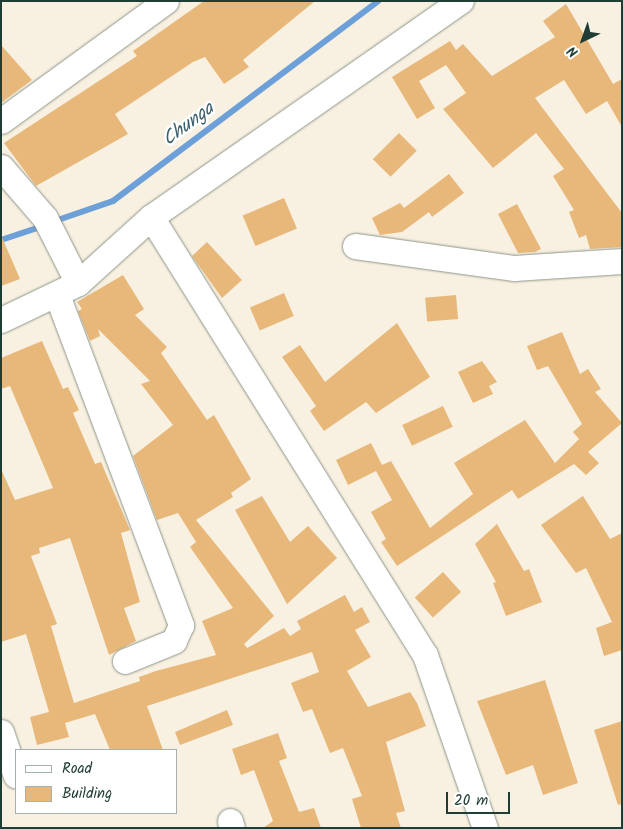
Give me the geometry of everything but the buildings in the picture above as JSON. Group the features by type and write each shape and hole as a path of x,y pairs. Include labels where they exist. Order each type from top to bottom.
{"street":[{"path":"1,121 166,1"},
{"path":"1,320 68,289 151,218 460,1"},
{"path":"1,168 50,227 68,289 181,626 174,641 124,661"},
{"path":"151,218 425,655 485,828"},
{"path":"354,246 514,268 622,261"},
{"path":"1,732 15,773"}],"waterway":[{"name":"Chunga","path":"52,222 113,201 378,1"},
{"name":"Chunga","path":"1,240 43,226"}]}
